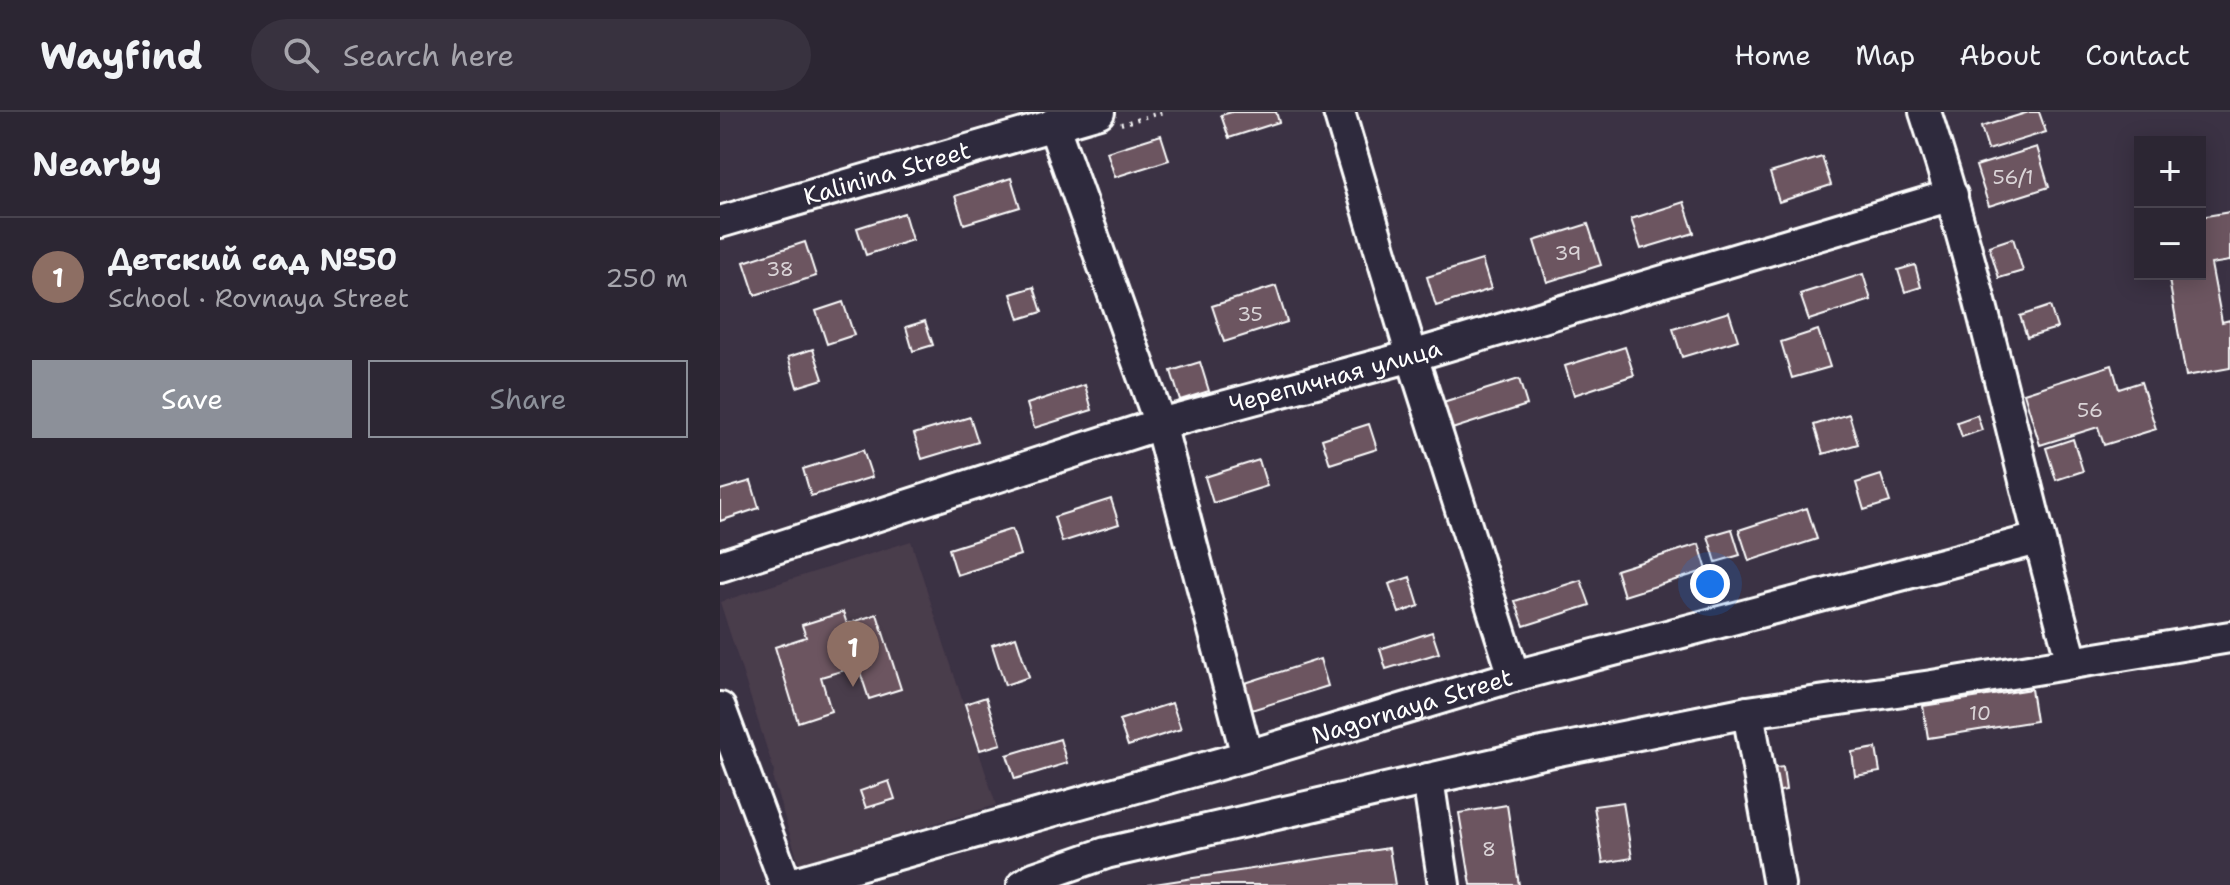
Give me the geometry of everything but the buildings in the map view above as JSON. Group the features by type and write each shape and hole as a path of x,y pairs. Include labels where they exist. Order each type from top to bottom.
{"street":[{"name":"Kalinina Street","path":"720,222 1099,112"},
{"path":"1339,112 1412,356 1514,676"},
{"path":"1925,112 1952,195 2072,662"},
{"path":"1053,124 1160,424 1247,756"},
{"name":"Черепичная улица","path":"720,566 1160,424 1412,356 1952,195"},
{"name":"Nagornaya Street","path":"787,885 1247,756 1514,676 2038,539"},
{"path":"1023,885 1034,878 1106,853 1428,779 1748,712 1932,686 2230,637"},
{"path":"720,708 787,885"},
{"path":"1748,712 1779,885"},
{"path":"1428,779 1444,885"}],"shaded area":[{"path":"911,541 996,805 799,864 773,780 774,771 720,602"}],"place":[{"name":"Детский сад №50","path":"853,687"}]}
